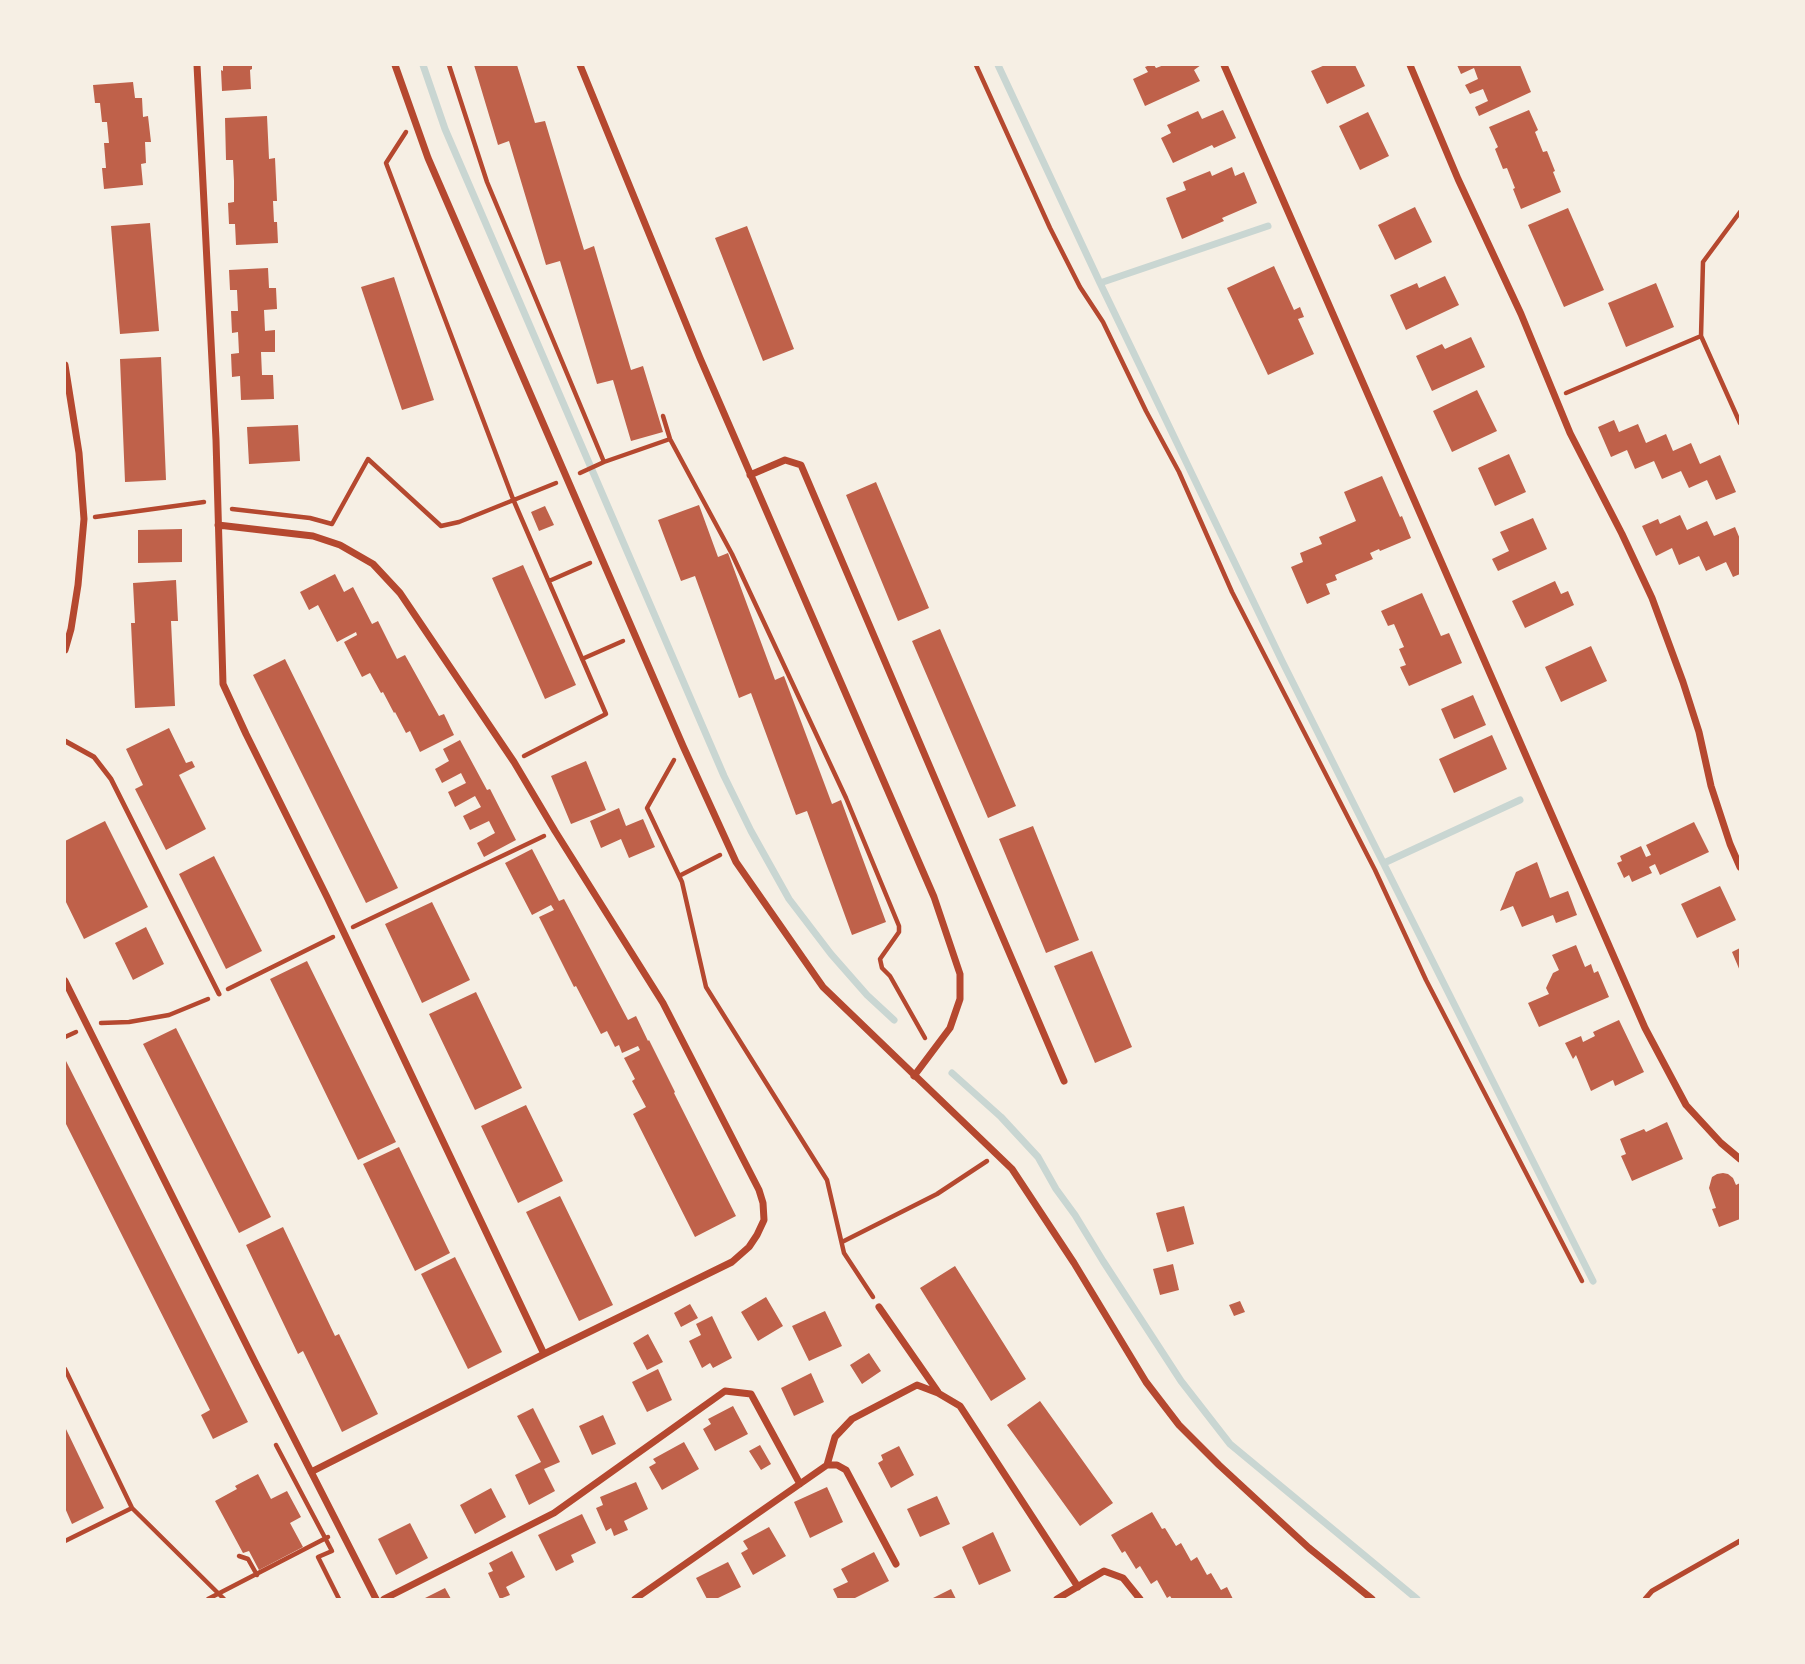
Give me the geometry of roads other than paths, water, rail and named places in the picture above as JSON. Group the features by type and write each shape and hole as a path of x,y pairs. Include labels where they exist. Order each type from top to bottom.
{"street":[{"path":"197,65 215,412 223,684 544,1354"},
{"path":"395,65 428,158 736,862 823,987 1012,1169 1074,1263 1146,1382 1179,1425 1309,1548 1372,1599"},
{"path":"580,65 750,475 934,897 960,974 960,999 950,1028 914,1076"},
{"path":"1224,65 1646,1028 1686,1105 1721,1143 1740,1159"},
{"path":"1410,65 1458,179 1521,314 1570,433 1622,534 1666,633 1699,732 1711,786 1740,867"},
{"path":"65,365 79,453 84,519 78,585 65,650"},
{"path":"750,475 785,460 801,465 1064,1081"},
{"path":"218,525 313,536 341,545 373,564 400,593 514,762 663,1003 753,1178 763,1203 764,1220 757,1235 749,1247 732,1262 311,1472"},
{"path":"65,981 376,1599"},
{"path":"879,1307 938,1393"},
{"path":"827,1465 835,1437 852,1419 917,1385 938,1393 960,1406 1077,1587"},
{"path":"384,1599 554,1513 725,1391 751,1394 800,1484"},
{"path":"635,1599 827,1465 837,1465 846,1470 896,1564"},
{"path":"1057,1599 1104,1571 1124,1578 1140,1599"}],"lane":[{"path":"65,741 94,757 111,779 219,993"},
{"path":"1645,1599 1652,1591 1740,1541"}],"waterway":[{"path":"423,65 445,129 724,776 751,831 789,899 831,954 867,995 894,1020"},
{"path":"998,65 1282,661 1593,1281"},
{"path":"1100,283 1268,226"},
{"path":"1384,863 1520,800"},
{"path":"952,1073 1001,1117 1038,1157 1181,1381 1230,1444 1417,1599"}]}
